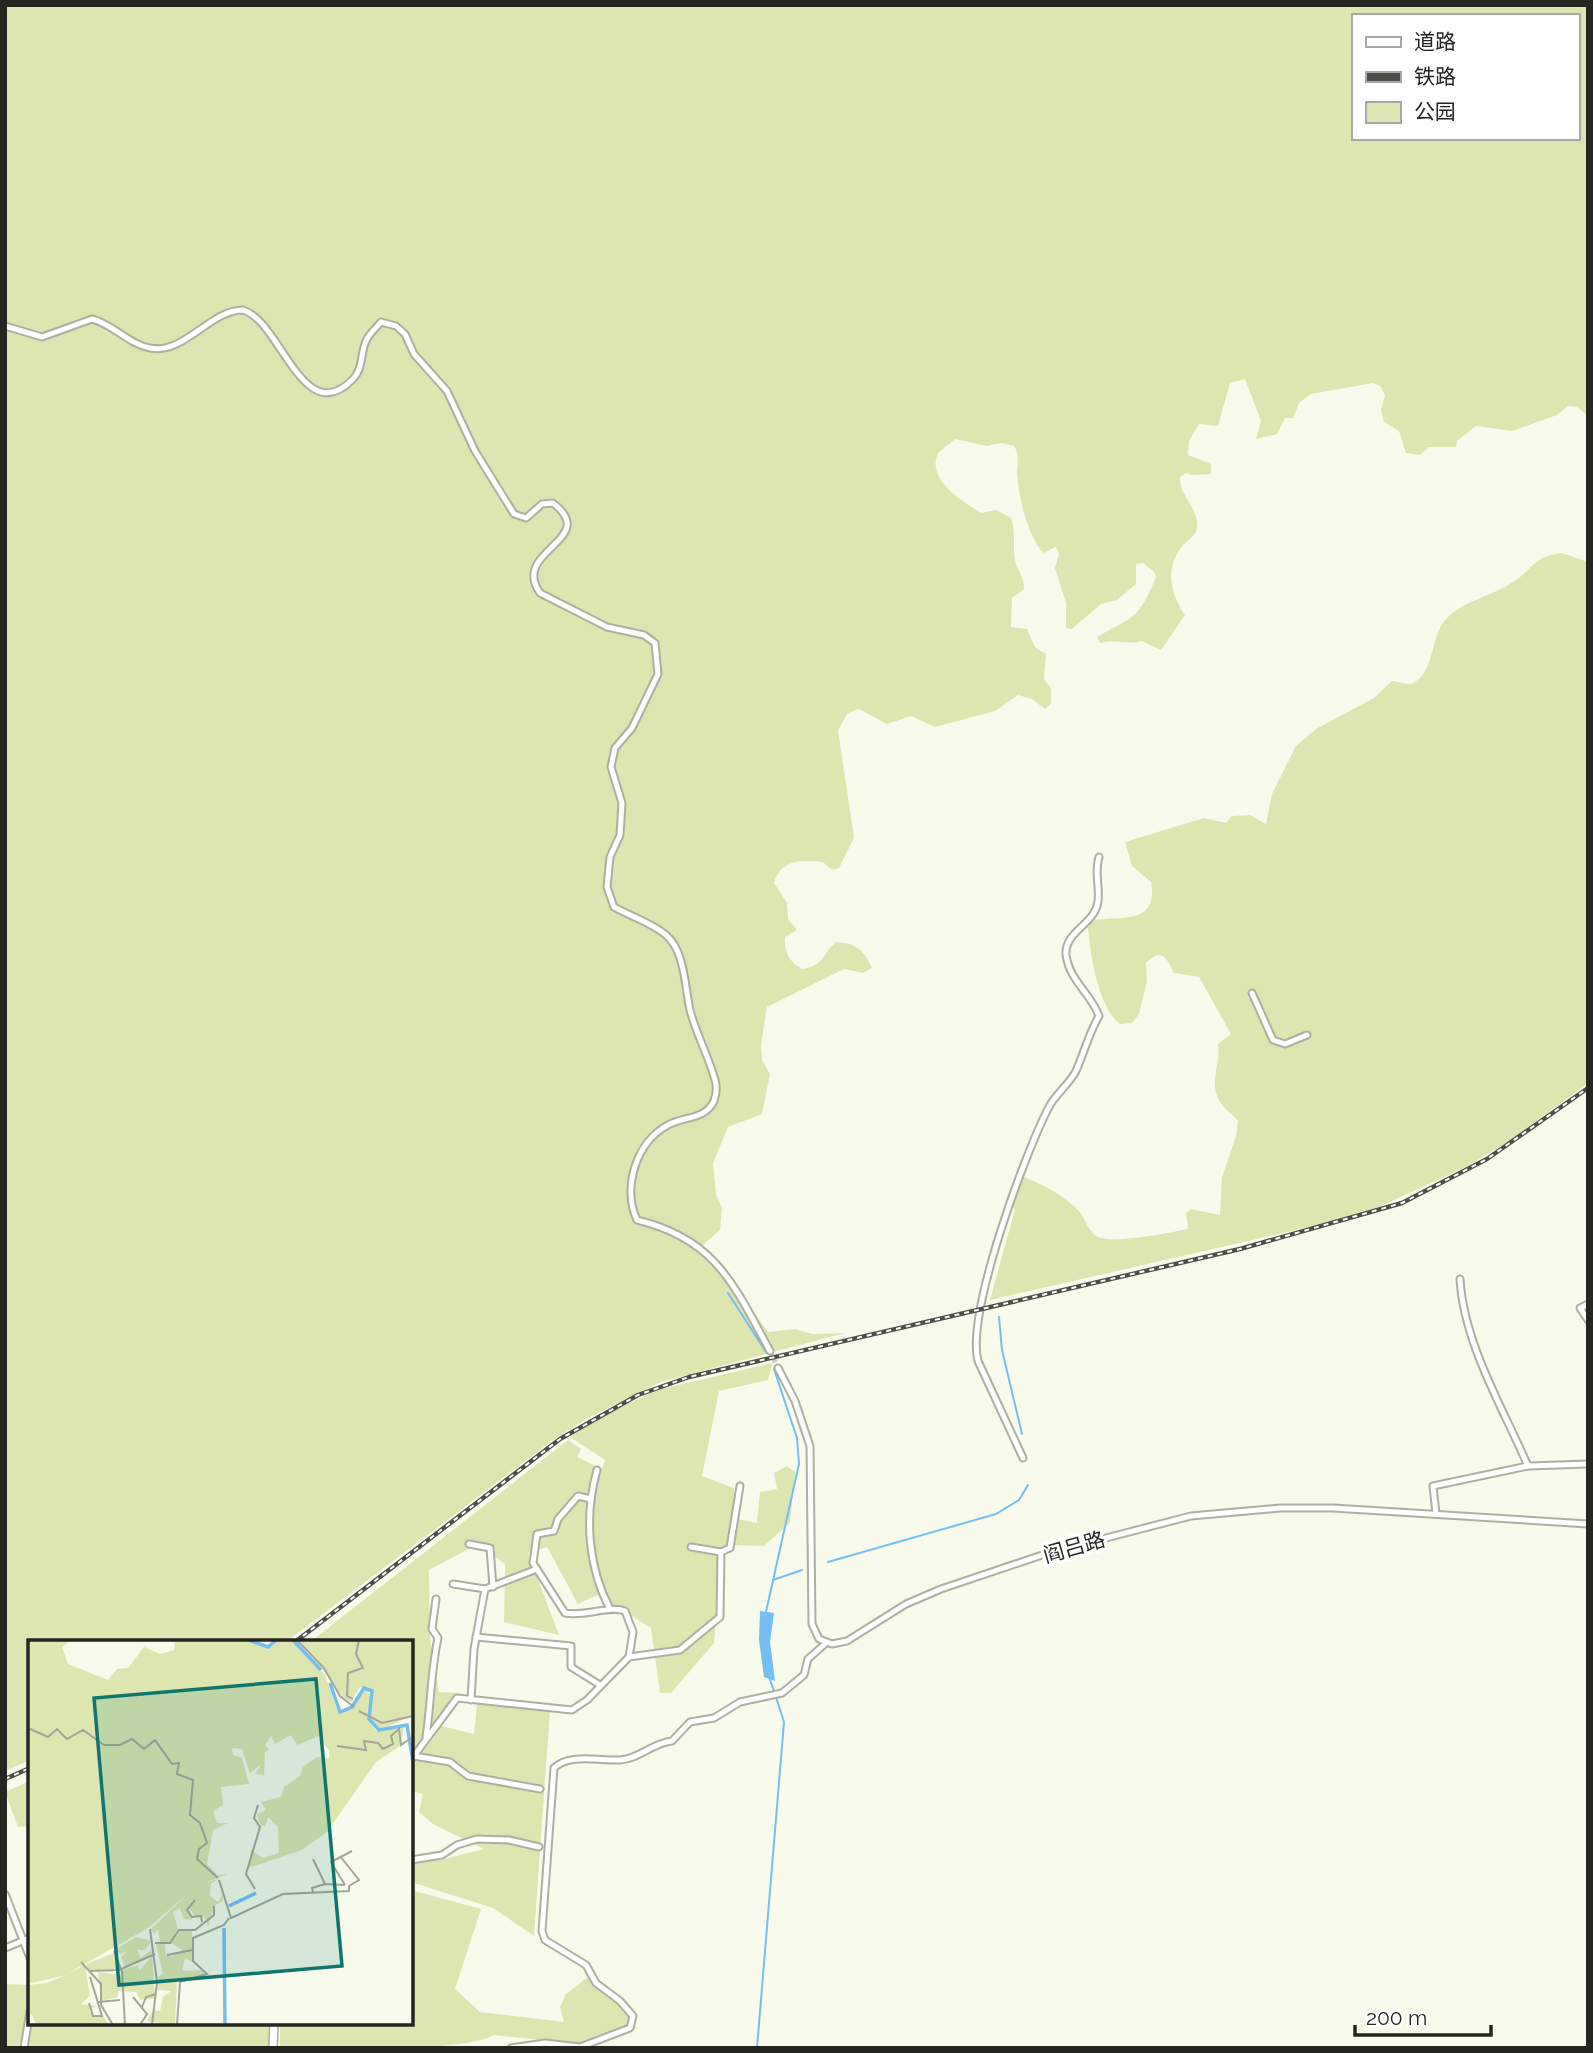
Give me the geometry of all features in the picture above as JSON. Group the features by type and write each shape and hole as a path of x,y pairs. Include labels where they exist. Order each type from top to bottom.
{"main road":[{"path":"273,2048 274,2025"}],"street":[{"path":"5,326 42,337 92,319 137,344 158,349 173,345 223,314 243,310 263,321 297,376 325,393 334,393 356,376 366,340 381,322 396,326 405,334 414,354 447,391 475,451 514,514 526,518 542,504 553,503 562,510 567,521 564,538 538,560 533,569 534,585 540,593 607,627 644,635 655,643 658,674 632,728 615,748 611,768 622,803 620,835 610,857 607,887 614,907 667,935 677,952 690,1011 716,1082 711,1107 697,1117 669,1124 650,1138 636,1157 630,1205 637,1220 657,1225 692,1241 722,1269 770,1351"},
{"path":"1023,1458 978,1361 974,1345 988,1272 1024,1171 1051,1104 1074,1074 1099,1016 1093,999 1076,984 1066,954 1069,939 1091,919 1099,902 1096,868 1099,857"},
{"path":"1252,993 1273,1040 1285,1044 1307,1035"},
{"path":"1460,1279 1461,1307 1477,1351 1528,1466"},
{"path":"1588,1304 1580,1308 1588,1320"},
{"path":"511,2048 545,2043 580,2047 630,2028 633,2015 596,1983 586,1965 545,1940 541,1931 554,1768 560,1762 573,1760 633,1758 659,1742 672,1741 690,1722 714,1718 740,1702 782,1693 804,1675 808,1659 827,1643 817,1636 812,1624 810,1446 795,1401 778,1368"},
{"path":"1436,1514 1433,1486 1528,1466 1588,1464"},
{"path":"597,1470 589,1528 597,1577 610,1609"},
{"path":"691,1547 722,1552 730,1548 740,1486"},
{"path":"540,1789 468,1776 450,1762 413,1758 457,1698 572,1710 587,1700 629,1657 634,1632 625,1611 610,1609 594,1614 565,1613 555,1602 533,1556 537,1534 555,1531 558,1519 578,1496 591,1499"},
{"name":"阎吕路","path":"827,1643 847,1641 933,1591 1048,1553 1191,1516 1309,1507 1588,1524"},
{"path":"469,1544 489,1548 493,1587"},
{"path":"629,1657 680,1650 720,1617 722,1552"},
{"path":"453,1584 485,1589 537,1569"},
{"path":"471,1700 476,1637 485,1589"},
{"path":"425,1740 434,1683 432,1666 438,1638 432,1629 436,1598"},
{"path":"476,1637 571,1646 572,1667 600,1685"},
{"path":"413,1860 442,1855 457,1845 477,1839 509,1840 539,1847"},
{"path":"5,1894 28,1954"},
{"path":"5,1948 28,1939"},
{"path":"24,2048 28,2023"}],"green space":[{"path":"5,5 1588,5 1588,416 1577,407 1568,406 1557,415 1512,431 1476,426 1457,441 1456,447 1429,447 1420,455 1406,453 1399,431 1384,422 1381,410 1385,395 1380,386 1373,383 1311,394 1299,403 1293,418 1285,418 1277,434 1256,439 1261,421 1245,379 1230,383 1218,426 1199,424 1189,441 1188,455 1211,464 1211,474 1186,473 1180,477 1182,490 1197,521 1197,528 1195,534 1182,546 1172,566 1173,591 1185,615 1161,650 1142,641 1100,643 1097,637 1134,615 1144,602 1156,577 1143,563 1136,564 1136,584 1117,600 1101,604 1072,629 1066,628 1066,603 1055,568 1059,554 1056,547 1043,553 1028,526 1020,494 1018,456 1014,446 1001,443 987,446 955,439 938,453 937,472 948,489 981,513 996,510 1011,518 1015,561 1023,579 1024,589 1012,598 1011,627 1027,629 1035,647 1046,654 1044,679 1051,688 1051,704 1045,709 1032,699 1018,695 995,711 935,727 911,716 887,724 859,709 848,713 838,730 854,838 839,868 832,870 823,862 793,863 782,869 774,883 787,903 788,919 797,930 785,937 785,947 794,963 802,969 815,965 836,942 859,949 872,968 863,973 844,969 767,1007 761,1045 762,1060 770,1074 762,1114 728,1127 713,1163 716,1194 722,1208 720,1230 702,1246 719,1264 768,1332 795,1329 812,1334 845,1333 661,1382 588,1418 549,1443 289,1640 28,1640 28,1761 5,1771"},
{"path":"1562,553 1588,562 1588,1083 1509,1141 1466,1167 1381,1206 1314,1226 990,1300 1015,1209 1010,1205 1020,1175 1066,1199 1079,1211 1095,1235 1106,1239 1142,1237 1188,1229 1186,1213 1191,1209 1220,1215 1222,1177 1236,1136 1238,1121 1220,1103 1215,1079 1218,1044 1231,1034 1199,977 1174,973 1163,956 1151,958 1146,963 1147,981 1139,1014 1132,1023 1120,1024 1112,1016 1096,979 1088,927 1093,920 1135,916 1149,906 1152,896 1151,882 1132,866 1125,842 1204,818 1226,823 1232,816 1250,815 1266,824 1272,794 1296,746 1316,729 1374,698 1392,681 1410,684 1420,678 1426,670 1438,633 1447,618 1468,603 1515,581 1544,557"},
{"path":"772,1363 768,1380 719,1391 702,1476 734,1488 733,1518 757,1523 760,1492 777,1489 774,1473 787,1466 795,1472 790,1523 764,1546 728,1545 721,1549 714,1643 671,1693 660,1693 651,1628 597,1595 578,1604 547,1547 528,1553 559,1635 504,1622 505,1564 478,1544 429,1570 430,1638 439,1692 458,1693 413,1752 413,1640 313,1640 568,1440 581,1449 577,1457 602,1469 605,1460 570,1437 604,1415 657,1390"},
{"path":"477,1703 550,1711 534,1936 493,1908 413,1883 413,1862 440,1860 484,1849 433,1824 419,1812 423,1794 413,1792 413,1766 442,1726 474,1734"},
{"path":"28,1782 28,1835 27,1826 18,1827 5,1792"},
{"path":"413,1891 481,1909 455,1989 480,2012 564,2022 560,2007 566,1994 588,1977 617,2002 637,2028 589,2045 494,2035 478,2041 425,2047 280,2048 280,2025 413,2025"},
{"path":"28,1972 28,2025 271,2025 268,2048 5,2048 5,1984 27,1985"}],"water":[{"path":"760,1611 774,1613 770,1642 775,1681 764,1677 759,1640"}],"waterway":[{"path":"728,1293 766,1352"},
{"path":"999,1317 1002,1350 1022,1434"},
{"path":"766,1612 799,1464 797,1438 774,1369"},
{"path":"828,1562 996,1514 1019,1500 1028,1485"},
{"path":"773,1580 802,1570"},
{"path":"769,1677 774,1691"},
{"path":"757,2048 784,1722 776,1697"}],"tunnel":[{"path":"770,1351 778,1368"}],"railway":[{"path":"298,1640 560,1439 638,1395 689,1377 1240,1249 1402,1203 1487,1159 1588,1088"},
{"path":"5,1779 28,1769"}]}
